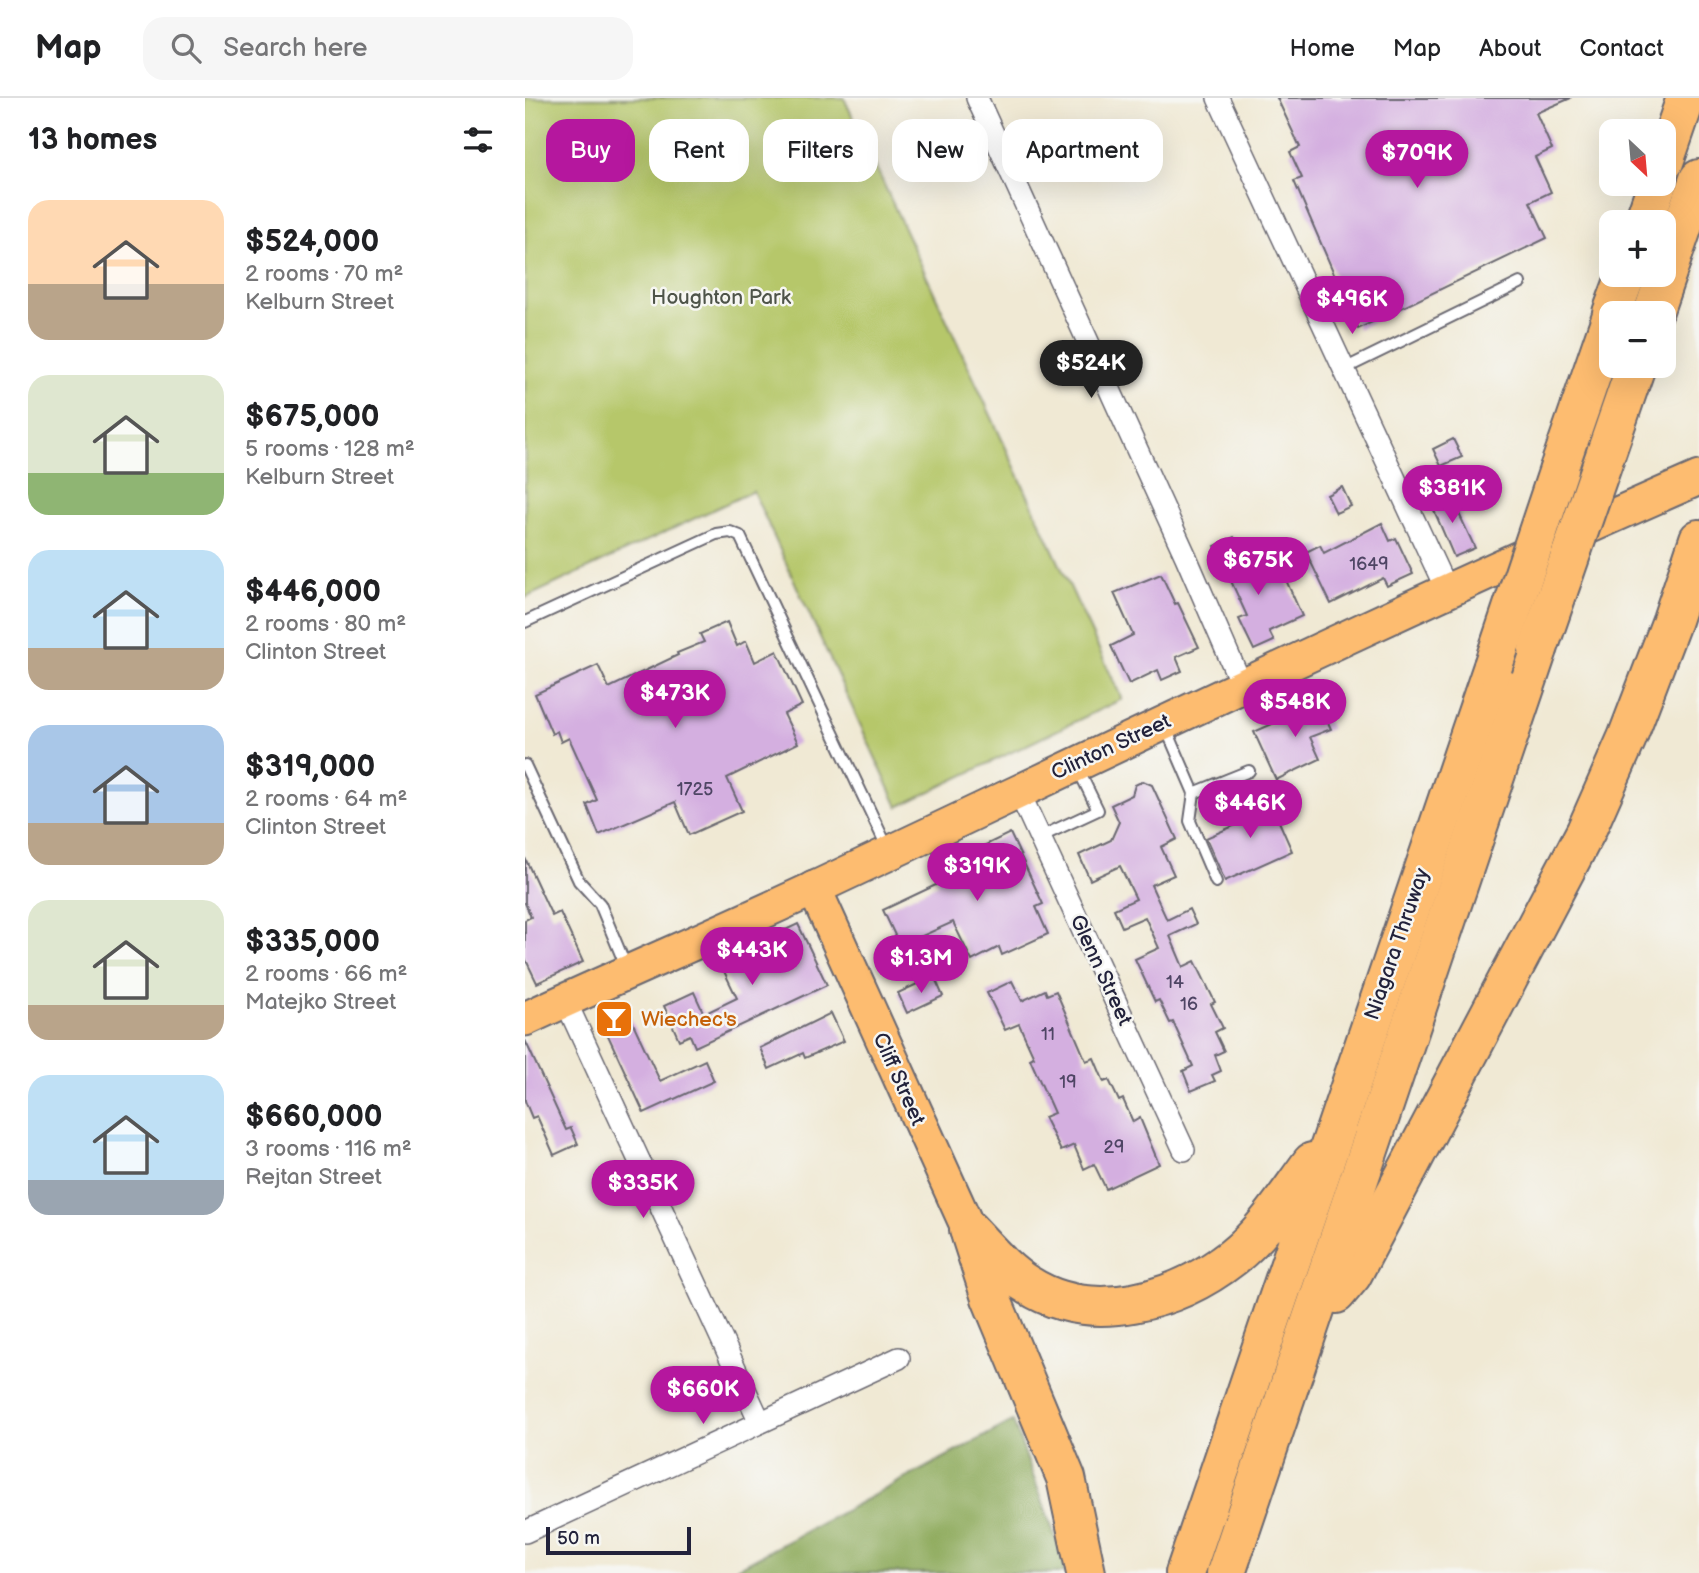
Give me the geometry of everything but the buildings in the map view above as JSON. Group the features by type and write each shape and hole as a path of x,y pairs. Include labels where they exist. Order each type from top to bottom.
{"highway":[{"path":"1677,124 1686,98"},
{"path":"1657,301 1699,179"},
{"name":"Niagara Thruway","path":"1185,1573 1599,352"},
{"name":"Niagara Thruway","path":"1226,1573 1632,378"},
{"path":"1311,1325 1352,1275 1586,831 1627,738 1672,620 1699,539"},
{"path":"969,1230 1026,1284 1045,1295 1066,1302 1105,1307 1145,1300 1173,1291 1233,1257 1255,1237 1333,1132"},
{"path":"969,1230 991,1298 1066,1478 1086,1573"}],"main road":[{"name":"Clinton Street","path":"525,1018 814,888 1163,722 1699,478"},
{"name":"Cliff Street","path":"814,888 969,1230"}],"street":[{"path":"977,98 1242,686"},
{"path":"1219,98 1447,591"},
{"name":"Glenn Street","path":"1018,790 1184,1150"},
{"path":"565,1000 760,1422"},
{"path":"527,1524 899,1358"}],"lane":[{"path":"1344,369 1520,283"},
{"path":"525,622 716,534 730,532 740,536 889,852"},
{"path":"1163,722 1194,793 1190,821 1216,882"},
{"path":"1040,837 1098,810 1076,763"},
{"path":"525,765 579,881 600,904 628,972"},
{"path":"1194,793 1249,771"}],"green space":[{"name":"Houghton Park","path":"525,98 844,98 854,119 763,119 763,182 878,182 878,172 1122,699 898,807 753,491 525,598"},
{"path":"1013,1421 1065,1563 1064,1573 728,1573"}],"place":[{"name":"Wiechec's","path":"614,1019"}]}
